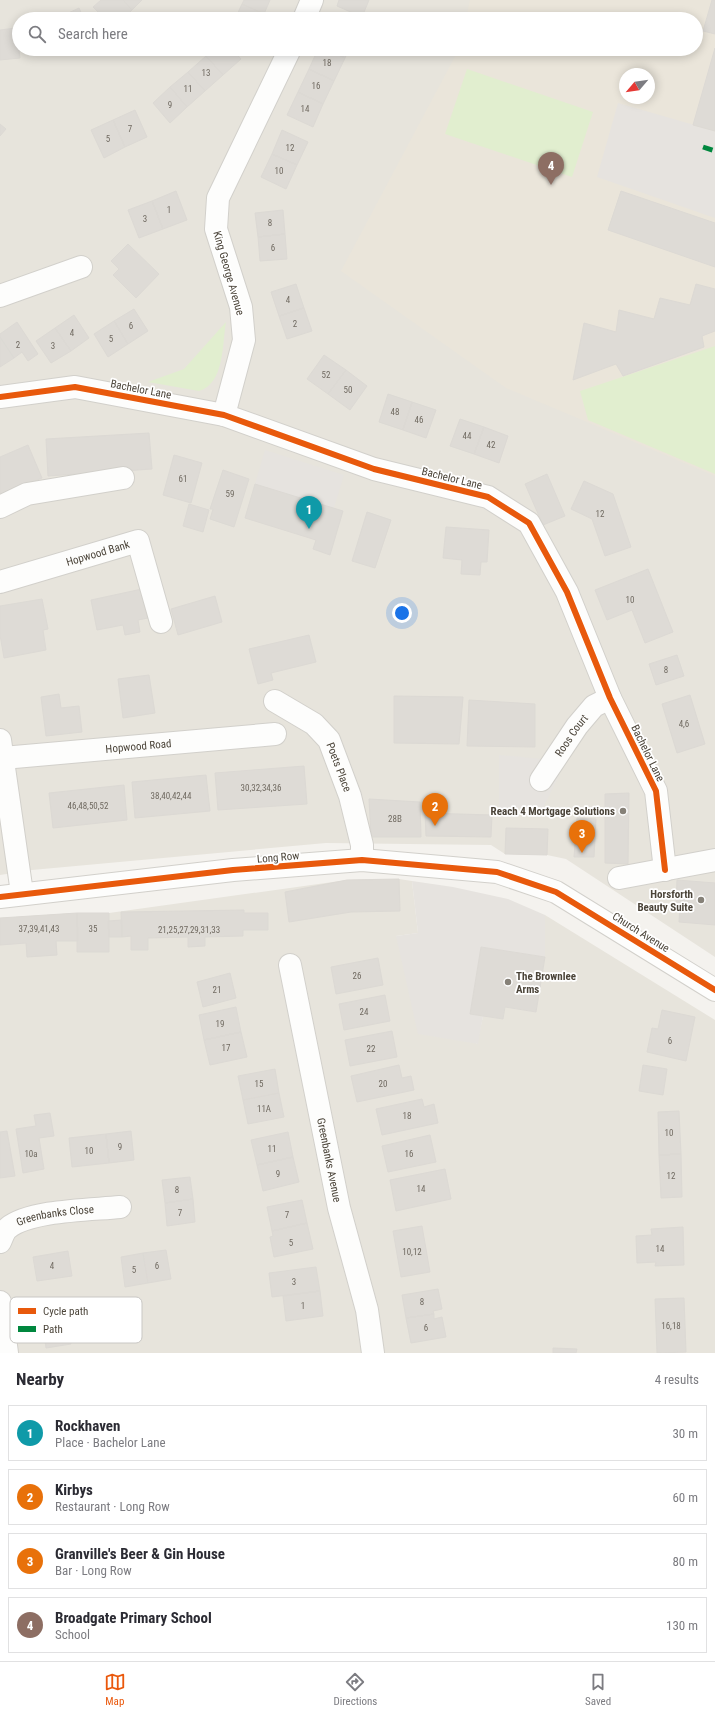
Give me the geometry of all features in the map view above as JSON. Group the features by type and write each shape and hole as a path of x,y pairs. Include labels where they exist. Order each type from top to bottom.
{"street":[{"path":"307,12 312,0"},
{"name":"King George Avenue","path":"224,415 244,340 241,307 216,229 218,198 287,56"},
{"path":"0,296 81,267"},
{"name":"Bachelor Lane","path":"1,395 75,387 224,415 374,469 488,497 529,522 567,592 610,698 656,791 665,870"},
{"path":"0,507 27,494 123,478"},
{"name":"Hopwood Bank","path":"0,582 138,541 161,622"},
{"name":"Roos Court","path":"541,780 581,721 594,706 610,698"},
{"name":"Poets Place","path":"275,701 314,724 329,740 350,796 362,845 362,860"},
{"name":"Hopwood Road","path":"22,893 2,762 275,734"},
{"name":"Long Row","path":"0,897 22,893 233,870 362,860 497,872 556,892"},
{"path":"619,878 715,860"},
{"name":"Church Avenue","path":"556,892 715,990"},
{"name":"Greenbanks Avenue","path":"290,965 339,1208 367,1310 373,1353"},
{"name":"Greenbanks Close","path":"0,1242 7,1229 24,1219 46,1215 120,1207"},
{"path":"0,1302 6,1353"}],"shaded area":[{"path":"0,0 715,0 715,957 566,859 547,855 505,854 491,845 326,843 32,870 0,875"},
{"path":"470,0 715,0 715,476 506,388 341,271 455,56 703,56 703,12 467,12"},
{"path":"618,103 715,131 715,218 597,177"},
{"path":"265,450 344,475 334,508 255,484"},
{"path":"499,755 566,761 543,808 499,808"},
{"path":"399,879 412,881 418,933 396,936 477,1044 483,1016 503,1019 505,1007 536,1012 545,957 545,915 715,1020 715,1353 0,1353 0,918 77,913 109,913 347,880"},
{"path":"412,881 453,887 508,899 545,915 545,957 481,947 470,1014 483,1016 478,1044 418,1034 396,936 418,933"}],"green space":[{"path":"467,69 593,112 572,177 445,134"},
{"path":"226,322 221,362 214,380 207,387 199,391 148,382 184,369"},
{"path":"715,346 715,474 588,420 580,391"}],"building":[{"path":"101,0 123,0 132,10 130,12 98,12 93,7"},
{"path":"123,0 142,0 132,10"},
{"path":"244,0 270,0 265,12 260,12 242,4"},
{"path":"339,0 369,0 364,12 351,12 337,6"},
{"path":"712,0 715,0 715,34 703,31"},
{"path":"242,4 260,12 238,12"},
{"path":"79,8 81,12 71,12"},
{"path":"12,28 12,56 20,56 20,58 0,60 0,30"},
{"path":"715,48 715,131 693,125"},
{"path":"206,56 238,56 241,59 223,75"},
{"path":"206,56 223,75 205,91 188,72"},
{"path":"315,56 341,56 345,58 334,81 309,69"},
{"path":"309,69 334,81 323,104 298,92"},
{"path":"188,72 205,91 187,107 170,87"},
{"path":"170,87 187,107 170,123 153,103"},
{"path":"298,92 323,104 313,127 287,115"},
{"path":"135,110 147,137 125,147 113,120"},
{"path":"113,120 125,147 104,158 91,130"},
{"path":"0,124 6,129 0,136"},
{"path":"282,130 308,142 297,165 272,154"},
{"path":"272,154 297,165 286,189 261,177"},
{"path":"176,191 187,220 163,229 152,201"},
{"path":"621,191 715,223 715,267 608,230"},
{"path":"152,201 163,229 139,238 128,210"},
{"path":"283,210 285,234 258,237 255,213"},
{"path":"285,234 287,259 260,261 258,237"},
{"path":"128,244 159,274 136,298 113,275 119,269 111,261"},
{"path":"296,284 304,308 279,316 271,292"},
{"path":"696,284 715,289 715,331 702,336 704,347 623,376 616,364 573,380 584,323 616,332 619,310 654,319 660,298 690,305"},
{"path":"304,308 312,331 287,339 279,316"},
{"path":"134,309 148,331 128,344 114,321"},
{"path":"74,315 89,338 71,351 55,328"},
{"path":"114,321 128,344 108,357 94,334"},
{"path":"17,322 38,354 28,361 22,352 14,358 0,337 0,334"},
{"path":"55,328 71,351 51,363 36,341"},
{"path":"0,337 14,358 0,367"},
{"path":"324,355 346,370 328,394 307,379"},
{"path":"346,370 367,386 350,410 328,394"},
{"path":"388,394 412,402 403,430 379,422"},
{"path":"412,402 436,410 426,438 403,430"},
{"path":"460,419 484,427 474,454 450,446"},
{"path":"484,427 508,436 499,463 474,454"},
{"path":"149,433 152,469 48,476 46,439"},
{"path":"28,445 42,478 0,495 0,457"},
{"path":"174,455 202,463 191,503 163,495"},
{"path":"223,470 249,479 234,527 210,519 213,509 210,509"},
{"path":"547,474 565,516 543,525 525,484"},
{"path":"584,481 613,494 631,547 605,556 592,519 571,509"},
{"path":"255,484 343,511 330,555 313,549 316,540 245,518"},
{"path":"189,504 209,510 203,532 183,526"},
{"path":"367,512 391,520 375,568 352,561"},
{"path":"446,527 489,530 487,562 481,562 480,575 461,574 462,560 443,558"},
{"path":"648,569 673,632 645,643 632,610 607,620 595,590"},
{"path":"142,589 148,618 138,620 140,632 125,635 123,625 97,630 91,600"},
{"path":"215,596 222,622 178,635 171,609"},
{"path":"42,599 48,629 43,630 46,650 4,658 0,635 0,606"},
{"path":"309,635 316,662 271,673 273,680 258,684 249,649"},
{"path":"677,655 684,676 656,685 649,664"},
{"path":"149,675 155,713 123,718 118,679"},
{"path":"59,694 61,708 79,706 82,732 46,736 41,697"},
{"path":"690,695 705,744 677,753 662,704"},
{"path":"394,696 463,697 459,744 394,743"},
{"path":"469,700 535,704 535,747 467,746"},
{"path":"304,766 307,804 218,810 215,773"},
{"path":"206,775 210,811 135,818 132,782"},
{"path":"124,785 127,820 53,828 49,793"},
{"path":"629,793 628,864 605,863 605,794"},
{"path":"369,799 420,802 421,837 371,837"},
{"path":"425,813 492,815 491,837 426,836"},
{"path":"577,818 596,819 594,857 574,857"},
{"path":"506,828 548,829 547,855 505,854"},
{"path":"399,879 400,911 351,912 289,922 285,892 347,880"},
{"path":"677,880 715,883 715,925 679,922 680,905 676,905"},
{"path":"244,910 244,913 268,913 268,930 243,930 243,936 205,937 205,946 188,947 188,937 148,938 148,950 131,950 131,936 122,937 121,912"},
{"path":"77,913 109,913 109,952 77,952"},
{"path":"77,913 78,941 56,941 57,955 27,957 26,943 0,945 0,918"},
{"path":"122,920 122,937 109,937 108,921"},
{"name":"The Brownlee Arms","path":"481,947 545,957 536,1012 505,1007 503,1019 470,1014"},
{"path":"378,958 383,985 336,994 331,967"},
{"path":"230,973 236,998 203,1007 197,982"},
{"path":"385,995 390,1021 344,1030 339,1004"},
{"path":"236,1007 241,1032 204,1040 199,1015"},
{"path":"662,1010 695,1017 686,1061 647,1052 652,1028 658,1029"},
{"path":"392,1031 397,1057 350,1066 345,1040"},
{"path":"241,1032 247,1057 210,1065 204,1040"},
{"path":"399,1065 402,1078 411,1076 414,1090 357,1102 351,1076"},
{"path":"643,1065 667,1069 663,1095 639,1091"},
{"path":"275,1069 279,1093 243,1100 238,1076"},
{"path":"279,1093 284,1117 248,1124 243,1100"},
{"path":"422,1099 424,1107 434,1104 438,1123 382,1135 376,1109"},
{"path":"679,1111 681,1154 659,1155 658,1112"},
{"path":"50,1113 54,1136 39,1138 44,1169 23,1173 16,1129 36,1126 34,1115"},
{"path":"7,1131 15,1176 0,1178 0,1132"},
{"path":"131,1131 134,1160 109,1163 106,1134"},
{"path":"288,1132 293,1157 257,1165 251,1140"},
{"path":"106,1134 109,1163 72,1167 69,1138"},
{"path":"430,1135 436,1162 388,1172 382,1146"},
{"path":"681,1154 682,1197 661,1198 659,1155"},
{"path":"293,1157 299,1182 263,1191 257,1165"},
{"path":"445,1169 451,1199 396,1211 390,1180"},
{"path":"190,1177 193,1199 165,1203 162,1180"},
{"path":"193,1199 195,1222 167,1226 165,1203"},
{"path":"302,1200 307,1223 272,1231 267,1207"},
{"path":"307,1223 313,1249 274,1257 270,1237 273,1236 272,1231"},
{"path":"422,1226 430,1272 401,1277 393,1231"},
{"path":"683,1227 684,1265 655,1266 656,1262 637,1263 636,1236 652,1235 651,1229"},
{"path":"166,1250 171,1279 148,1283 143,1253"},
{"path":"68,1251 72,1276 37,1281 33,1257"},
{"path":"143,1253 148,1283 125,1287 121,1257"},
{"path":"316,1267 320,1291 272,1297 269,1273"},
{"path":"438,1289 442,1309 433,1311 434,1314 406,1318 402,1295"},
{"path":"320,1291 323,1316 286,1321 283,1296"},
{"path":"684,1298 686,1352 657,1353 655,1299"},
{"path":"434,1314 434,1319 442,1317 446,1337 411,1343 406,1318"},
{"path":"45,1343 71,1343 71,1344 46,1348"},
{"path":"553,1348 577,1349 576,1353 553,1353"}],"marked path":[{"path":"703,147 715,151"}],"cycle path":[{"path":"0,397 75,387 224,415 374,469 488,497 529,523 567,592 610,698 656,791 665,870"},
{"path":"0,897 233,870 362,860 497,872 556,892 715,990"}],"place":[{"name":"Broadgate Primary School","path":"551,185"},
{"name":"Rockhaven","path":"309,529"},
{"name":"Reach 4 Mortgage Solutions","path":"623,811"},
{"name":"Kirbys","path":"435,826"},
{"name":"Granville's Beer & Gin House","path":"582,853"},
{"name":"Horsforth Beauty Suite","path":"701,900"},
{"name":"The Brownlee Arms","path":"508,982"}]}
